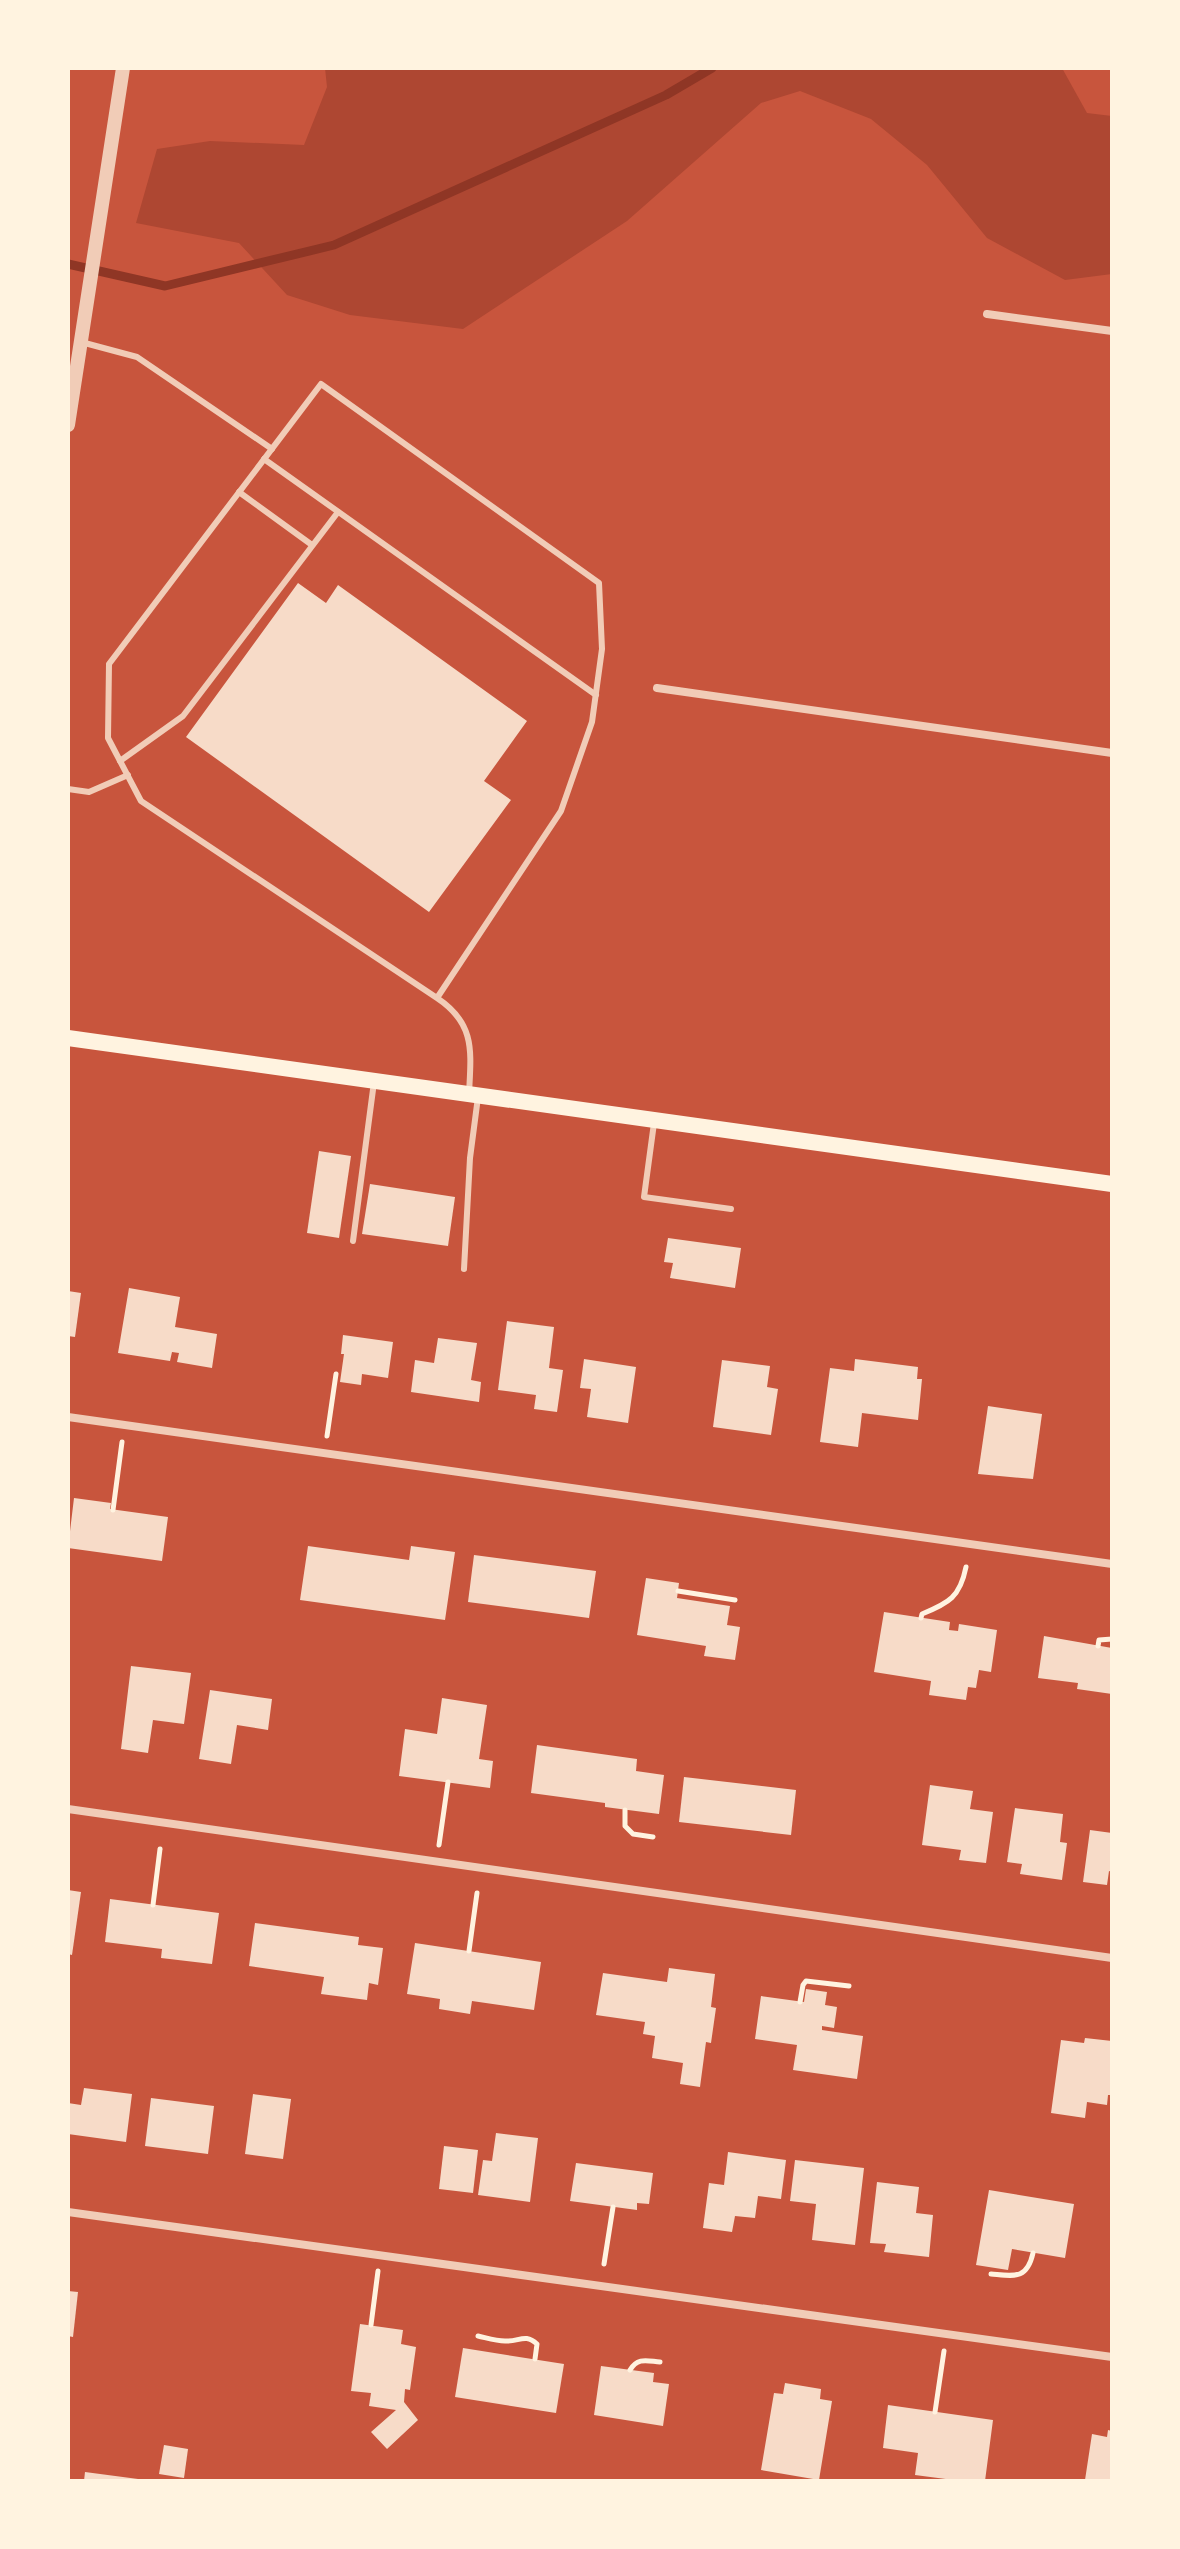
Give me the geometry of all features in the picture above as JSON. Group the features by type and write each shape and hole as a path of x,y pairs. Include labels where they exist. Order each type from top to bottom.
{"main road":[{"path":"68,1038 1112,1184"}],"street":[{"path":"68,425 123,68"},
{"path":"987,314 1112,331"},
{"path":"657,688 1112,753"},
{"path":"68,1417 1112,1564"},
{"path":"68,1809 1112,1958"},
{"path":"68,2212 1112,2357"}],"lane":[{"path":"81,342 137,357 272,449"},
{"path":"437,998 561,811 592,722 602,649 599,583 321,384 109,664 108,738 141,801 437,998 454,1009 471,1044 474,1094 464,1269"},
{"path":"264,459 596,695"},
{"path":"239,492 312,545"},
{"path":"120,761 183,716 338,512"},
{"path":"68,789 89,792 128,775"},
{"path":"353,1241 375,1080"},
{"path":"655,1120 644,1197 731,1209"}],"path":[{"path":"325,1453 336,1374"},
{"path":"113,1510 124,1425"},
{"path":"921,1618 922,1614 941,1606 957,1593 966,1567"},
{"path":"678,1591 735,1600"},
{"path":"1098,1646 1099,1640 1112,1639"},
{"path":"437,1862 448,1782"},
{"path":"625,1810 625,1826 630,1832 653,1837"},
{"path":"153,1905 160,1849"},
{"path":"469,1951 477,1893"},
{"path":"800,2002 806,1981 849,1986"},
{"path":"604,2264 613,2207"},
{"path":"991,2274 1019,2274 1030,2265 1033,2253"},
{"path":"371,2325 380,2255"},
{"path":"935,2412 946,2334"},
{"path":"478,2336 508,2342 529,2338 537,2344 535,2359"},
{"path":"630,2370 642,2360 660,2362"}],"shaded area":[{"path":"325,68 1062,68 1087,113 1112,116 1112,274 1065,280 987,238 927,165 871,119 800,91 761,103 627,221 463,329 350,315 287,295 239,243 136,223 157,149 210,141 304,145 327,87"}],"building":[{"path":"298,583 326,603 338,585 527,721 484,781 511,800 429,912 186,737"},
{"path":"319,1151 351,1156 339,1238 307,1233"},
{"path":"370,1184 455,1197 448,1246 362,1234"},
{"path":"668,1238 741,1248 735,1288 670,1278 673,1263 664,1262"},
{"path":"129,1288 180,1297 175,1327 217,1334 212,1368 177,1362 179,1353 172,1352 170,1361 118,1353"},
{"path":"68,1291 81,1293 75,1337 68,1336"},
{"path":"507,1321 554,1327 549,1368 563,1370 557,1412 534,1409 536,1395 498,1390"},
{"path":"343,1335 393,1342 388,1378 362,1374 361,1385 340,1382"},
{"path":"438,1338 477,1343 471,1380 481,1382 479,1402 411,1392 415,1360 434,1363"},
{"path":"584,1359 636,1367 628,1423 587,1417 591,1389 580,1388"},
{"path":"855,1359 918,1367 917,1379 922,1379 918,1420 862,1413 858,1447 820,1442 830,1368 854,1371"},
{"path":"722,1360 770,1366 767,1387 778,1389 771,1435 713,1427"},
{"path":"988,1406 1042,1414 1033,1479 978,1474"},
{"path":"74,1498 111,1503 110,1509 168,1517 162,1561 68,1548"},
{"path":"308,1546 409,1560 411,1546 455,1552 445,1620 300,1600"},
{"path":"474,1555 596,1571 589,1618 468,1602"},
{"path":"646,1578 679,1583 677,1598 730,1606 727,1625 740,1627 735,1660 704,1656 706,1646 637,1635"},
{"path":"884,1612 950,1622 949,1630 958,1631 959,1624 997,1630 991,1672 979,1670 976,1688 968,1687 966,1700 929,1695 931,1681 874,1672"},
{"path":"1044,1636 1112,1648 1112,1694 1077,1689 1078,1683 1038,1678"},
{"path":"131,1666 191,1673 184,1724 153,1720 148,1753 121,1749"},
{"path":"210,1690 272,1699 268,1730 237,1725 231,1764 199,1759"},
{"path":"442,1698 487,1705 479,1759 493,1761 490,1788 399,1776 405,1729 437,1734"},
{"path":"537,1745 637,1759 636,1771 664,1775 659,1814 531,1793"},
{"path":"684,1777 796,1790 791,1835 679,1822"},
{"path":"930,1785 973,1791 970,1809 993,1812 986,1863 959,1860 961,1850 922,1845"},
{"path":"1015,1808 1063,1814 1060,1842 1067,1843 1062,1880 1020,1874 1022,1864 1007,1862"},
{"path":"1090,1830 1112,1833 1112,1872 1109,1871 1107,1885 1083,1882"},
{"path":"68,1890 81,1892 72,1955 68,1954"},
{"path":"110,1899 219,1913 212,1964 161,1958 162,1949 105,1942"},
{"path":"255,1923 359,1937 358,1945 383,1948 378,1985 369,1983 367,2000 321,1994 324,1977 249,1966"},
{"path":"415,1943 541,1962 534,2010 472,2001 470,2014 439,2009 440,1999 407,1994"},
{"path":"669,1968 715,1974 711,2007 716,2008 711,2043 706,2042 700,2087 680,2084 683,2063 652,2058 655,2036 643,2034 645,2022 596,2015 603,1973 667,1982"},
{"path":"806,1989 827,1992 825,2005 837,2007 834,2028 822,2026 822,2030 863,2036 857,2079 793,2070 797,2045 755,2039 761,1996 804,2002"},
{"path":"1085,2038 1112,2041 1112,2095 1108,2095 1107,2105 1087,2102 1085,2118 1051,2113 1061,2040 1084,2043"},
{"path":"84,2088 132,2094 126,2142 68,2134 68,2103 81,2105"},
{"path":"253,2094 291,2099 283,2159 245,2154"},
{"path":"151,2098 214,2106 208,2154 145,2146"},
{"path":"496,2133 538,2138 530,2202 478,2195 483,2160 492,2161"},
{"path":"444,2146 478,2150 473,2193 439,2189"},
{"path":"728,2152 786,2160 781,2199 758,2196 755,2218 735,2216 732,2232 703,2228 709,2183 724,2185"},
{"path":"795,2160 864,2168 855,2245 812,2240 816,2204 790,2201"},
{"path":"576,2163 653,2173 649,2204 637,2203 637,2210 570,2201"},
{"path":"877,2182 919,2187 916,2213 933,2215 929,2257 884,2252 886,2244 870,2243"},
{"path":"989,2190 1074,2204 1065,2258 1012,2249 1008,2270 976,2265"},
{"path":"68,2291 78,2292 73,2337 68,2336"},
{"path":"360,2324 403,2330 401,2344 416,2347 410,2390 405,2389 404,2402 418,2420 387,2449 371,2432 396,2410 369,2406 371,2393 351,2391"},
{"path":"463,2348 564,2364 556,2413 455,2397"},
{"path":"601,2366 654,2373 653,2382 669,2384 663,2426 594,2415"},
{"path":"785,2383 821,2389 820,2399 832,2401 819,2480 761,2470 774,2393 783,2394"},
{"path":"888,2405 993,2420 985,2481 915,2475 918,2453 883,2448"},
{"path":"1108,2430 1112,2431 1112,2481 1085,2480 1092,2434 1107,2437"},
{"path":"164,2445 188,2449 184,2478 159,2474"},
{"path":"85,2472 138,2479 84,2481"}],"waterway":[{"path":"68,264 165,286 334,245 666,95 712,68"}]}
